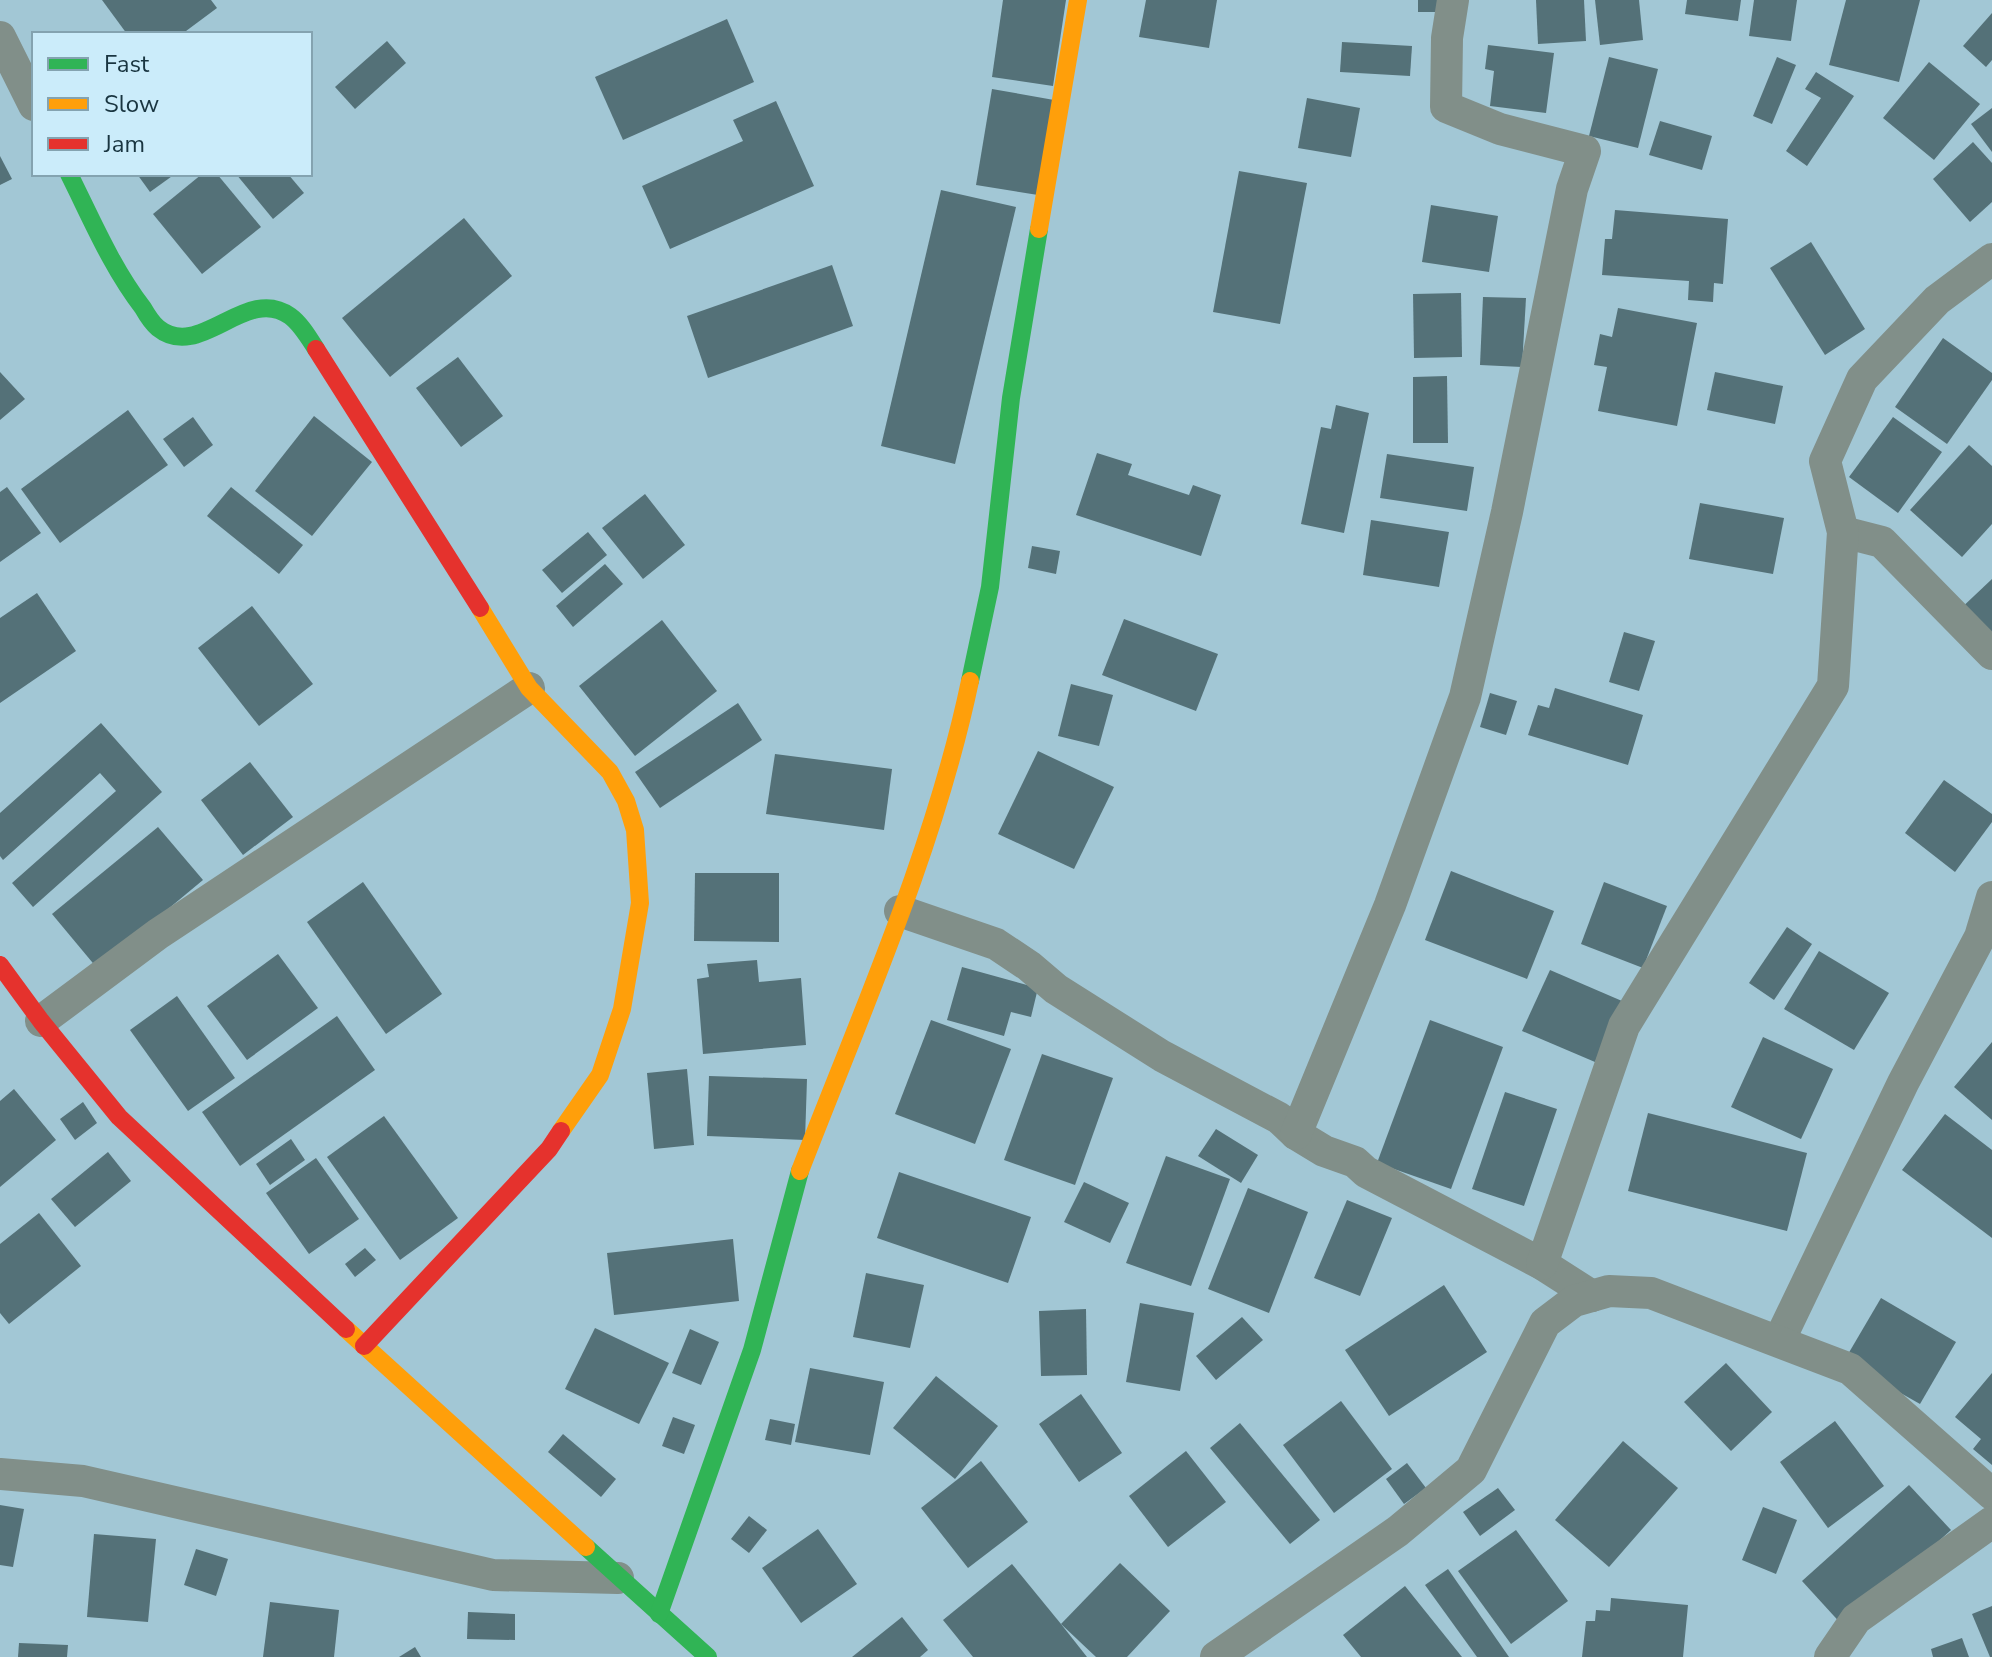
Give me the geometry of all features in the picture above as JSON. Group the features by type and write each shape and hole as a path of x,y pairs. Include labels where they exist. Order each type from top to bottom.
{"street":[{"path":"659,1614 752,1350 794,1186 900,911 957,742 990,587 1011,398 1078,0"},
{"path":"1296,1134 1390,905 1465,697 1507,512 1572,189 1585,151 1500,129 1446,107 1447,38 1453,0"},
{"path":"0,37 32,101"},
{"path":"70,176 129,292 159,329 176,335 195,336 244,312 270,306 289,314 333,375 529,688 610,772 626,801 635,830 640,903 622,1009 600,1075 549,1149 364,1346"},
{"path":"1542,1264 1624,1026 1833,686 1843,532 1825,461 1862,379 1937,300 1992,259"},
{"path":"1843,532 1882,542 1992,654"},
{"path":"41,1021 158,934 529,688"},
{"path":"1779,1341 1903,1083 1980,937 1992,897"},
{"path":"900,911 996,944 1056,989 1136,1040 1233,1096 1279,1118 1296,1134 1324,1151 1355,1162 1366,1172 1542,1264 1592,1296"},
{"path":"0,965 119,1117 364,1346 708,1657"},
{"path":"1216,1657 1398,1531 1471,1470 1545,1323 1574,1301 1609,1291 1651,1293 1850,1369 1992,1494"},
{"path":"0,1474 83,1481 493,1575 618,1578"},
{"path":"1830,1657 1856,1619 1992,1522"}],"building":[{"path":"102,0 211,0 217,8 185,32 126,32"},
{"path":"1003,0 1066,0 1053,86 992,77"},
{"path":"1146,0 1217,0 1209,48 1139,37"},
{"path":"1418,0 1439,0 1439,12 1418,12"},
{"path":"1536,0 1584,0 1586,41 1538,44"},
{"path":"1595,0 1639,0 1643,40 1600,45"},
{"path":"1687,0 1741,0 1738,21 1685,14"},
{"path":"1754,0 1797,0 1791,41 1749,36"},
{"path":"1846,0 1920,0 1899,82 1829,65"},
{"path":"1992,13 1992,60 1986,67 1963,46"},
{"path":"727,19 754,82 623,140 595,77"},
{"path":"387,41 406,63 355,109 335,87"},
{"path":"1342,42 1412,46 1410,76 1340,72"},
{"path":"1488,45 1554,53 1546,113 1490,106 1494,71 1485,69"},
{"path":"1609,57 1658,69 1638,148 1589,136"},
{"path":"1777,57 1796,65 1772,124 1753,116"},
{"path":"1929,62 1980,104 1934,160 1883,118"},
{"path":"1816,72 1854,96 1807,166 1786,151 1821,98 1805,89"},
{"path":"992,89 1054,100 1038,195 976,185"},
{"path":"1307,98 1360,108 1351,157 1298,148"},
{"path":"776,101 814,186 670,249 642,186 743,141 733,120"},
{"path":"1992,108 1992,152 1971,124"},
{"path":"1660,121 1712,136 1702,170 1649,155"},
{"path":"1973,142 1992,163 1992,202 1970,222 1933,179"},
{"path":"0,156 12,179 0,185"},
{"path":"1239,171 1307,183 1280,324 1213,312"},
{"path":"138,176 172,176 150,192"},
{"path":"200,176 219,176 261,227 202,274 153,214"},
{"path":"238,176 290,176 304,193 273,219"},
{"path":"941,190 1016,207 955,464 881,446"},
{"path":"1431,205 1498,216 1489,272 1422,262"},
{"path":"1615,210 1728,219 1723,284 1714,283 1713,302 1688,300 1689,281 1602,275 1605,239 1612,239"},
{"path":"464,218 512,276 390,377 342,318"},
{"path":"1811,242 1865,329 1825,355 1770,268"},
{"path":"832,265 853,326 708,378 687,316"},
{"path":"1461,293 1462,357 1414,358 1413,294"},
{"path":"1483,297 1526,298 1522,367 1480,365"},
{"path":"1618,308 1697,323 1677,426 1598,411 1607,367 1594,365 1600,334 1612,337"},
{"path":"1943,338 1992,373 1992,380 1947,444 1895,407"},
{"path":"458,357 503,416 461,447 416,388"},
{"path":"0,372 25,399 0,420"},
{"path":"1715,372 1783,386 1775,424 1707,410"},
{"path":"1447,376 1448,443 1413,443 1413,377"},
{"path":"1336,405 1369,413 1344,533 1301,524 1321,427 1331,429"},
{"path":"128,410 168,465 60,543 21,489"},
{"path":"314,416 372,462 312,536 255,491"},
{"path":"193,417 213,445 184,467 163,439"},
{"path":"1893,417 1942,452 1898,513 1849,477"},
{"path":"1969,445 1992,466 1992,524 1962,557 1910,510"},
{"path":"1097,453 1132,464 1128,475 1189,495 1193,485 1221,495 1201,556 1076,515"},
{"path":"1387,454 1474,467 1467,511 1380,498"},
{"path":"7,487 41,533 0,562 0,492"},
{"path":"231,487 303,545 279,574 207,516"},
{"path":"645,494 685,545 643,579 602,528"},
{"path":"1700,503 1784,518 1773,574 1689,559"},
{"path":"1371,520 1449,532 1439,587 1363,575"},
{"path":"588,532 607,555 562,593 542,570"},
{"path":"1032,546 1060,551 1056,574 1028,568"},
{"path":"605,564 623,584 573,627 556,606"},
{"path":"1992,579 1992,651 1956,613"},
{"path":"37,593 76,651 0,703 0,618"},
{"path":"252,606 313,684 259,726 198,648"},
{"path":"1124,619 1218,654 1196,711 1102,675"},
{"path":"662,620 717,691 635,756 579,686"},
{"path":"1624,632 1655,641 1639,691 1609,682"},
{"path":"1071,684 1113,695 1099,746 1058,736"},
{"path":"1555,688 1643,715 1628,765 1528,735 1538,705 1549,708"},
{"path":"1490,693 1517,701 1506,735 1480,727"},
{"path":"738,703 762,740 660,808 635,772"},
{"path":"101,723 162,792 33,907 12,883 116,791 100,773 3,860 0,856 0,813"},
{"path":"1038,751 1114,787 1074,869 998,834"},
{"path":"775,754 892,769 884,830 766,814"},
{"path":"250,762 293,817 243,855 201,800"},
{"path":"1944,780 1992,814 1992,822 1955,872 1905,833"},
{"path":"158,827 203,880 97,968 52,914"},
{"path":"1451,871 1554,911 1527,979 1425,940"},
{"path":"695,873 779,873 779,942 694,941"},
{"path":"363,882 442,994 386,1034 307,922"},
{"path":"1604,882 1667,906 1643,968 1581,944"},
{"path":"1787,927 1812,944 1774,1000 1749,983"},
{"path":"1819,951 1889,993 1854,1050 1784,1009"},
{"path":"278,954 318,1008 247,1060 207,1006"},
{"path":"757,960 759,982 801,978 806,1045 703,1054 697,979 709,977 707,964"},
{"path":"962,967 1038,988 1031,1017 1011,1012 1004,1036 947,1020"},
{"path":"1550,970 1622,1001 1595,1062 1522,1031"},
{"path":"177,996 235,1078 188,1111 130,1030"},
{"path":"337,1016 375,1070 240,1166 202,1112"},
{"path":"931,1020 1011,1049 975,1144 895,1114"},
{"path":"1430,1020 1503,1047 1451,1189 1377,1163"},
{"path":"1763,1037 1833,1069 1801,1139 1731,1107"},
{"path":"1992,1042 1992,1120 1954,1087"},
{"path":"1042,1054 1113,1078 1075,1185 1004,1160"},
{"path":"687,1069 694,1145 654,1149 647,1073"},
{"path":"709,1076 807,1079 805,1140 707,1136"},
{"path":"14,1089 56,1140 0,1187 0,1101"},
{"path":"1505,1092 1557,1109 1524,1206 1472,1189"},
{"path":"83,1102 97,1123 75,1140 60,1119"},
{"path":"1648,1113 1807,1153 1787,1231 1628,1191"},
{"path":"1945,1114 1992,1150 1992,1238 1902,1170"},
{"path":"384,1116 458,1218 400,1260 327,1157"},
{"path":"1216,1129 1258,1155 1241,1183 1198,1156"},
{"path":"291,1139 305,1160 270,1185 256,1164"},
{"path":"108,1152 131,1181 75,1227 51,1199"},
{"path":"1166,1156 1230,1179 1191,1286 1126,1263"},
{"path":"316,1158 359,1219 309,1254 266,1193"},
{"path":"899,1172 1031,1217 1008,1283 877,1238"},
{"path":"1084,1182 1129,1203 1110,1243 1064,1222"},
{"path":"1248,1188 1308,1212 1269,1313 1208,1289"},
{"path":"1347,1200 1392,1218 1360,1296 1314,1278"},
{"path":"39,1213 81,1266 9,1324 0,1313 0,1244"},
{"path":"733,1239 739,1301 614,1315 607,1253"},
{"path":"365,1248 376,1260 355,1277 345,1264"},
{"path":"866,1273 924,1285 910,1348 853,1337"},
{"path":"1444,1285 1487,1352 1389,1416 1345,1350"},
{"path":"1881,1298 1956,1342 1920,1404 1844,1361"},
{"path":"1140,1303 1194,1313 1180,1391 1126,1382"},
{"path":"1086,1309 1087,1375 1041,1376 1039,1311"},
{"path":"1242,1317 1263,1340 1216,1380 1196,1356"},
{"path":"595,1328 669,1363 639,1424 565,1389"},
{"path":"690,1329 719,1342 701,1385 672,1373"},
{"path":"1726,1363 1772,1412 1731,1451 1684,1402"},
{"path":"810,1368 884,1382 870,1455 795,1442"},
{"path":"1992,1373 1992,1465 1973,1449 1981,1439 1955,1417"},
{"path":"936,1376 998,1426 955,1479 893,1428"},
{"path":"1081,1394 1122,1453 1079,1482 1039,1424"},
{"path":"1341,1401 1392,1469 1334,1513 1283,1445"},
{"path":"673,1417 695,1425 684,1454 662,1446"},
{"path":"770,1419 795,1424 791,1445 765,1440"},
{"path":"1835,1421 1884,1486 1828,1528 1780,1462"},
{"path":"1240,1423 1320,1520 1290,1544 1210,1448"},
{"path":"563,1434 616,1479 601,1497 548,1452"},
{"path":"1623,1441 1678,1488 1609,1567 1555,1520"},
{"path":"1186,1451 1226,1502 1168,1547 1129,1496"},
{"path":"981,1461 1028,1522 968,1568 921,1508"},
{"path":"1407,1463 1426,1488 1404,1504 1386,1479"},
{"path":"1909,1485 1951,1530 1844,1627 1802,1581"},
{"path":"1498,1488 1515,1510 1480,1536 1463,1512"},
{"path":"0,1505 24,1509 13,1567 0,1565"},
{"path":"1763,1507 1797,1520 1776,1574 1742,1560"},
{"path":"749,1516 767,1530 749,1553 731,1539"},
{"path":"818,1529 857,1584 801,1623 762,1568"},
{"path":"1516,1530 1568,1601 1511,1644 1458,1571"},
{"path":"94,1534 156,1539 148,1622 87,1617"},
{"path":"196,1549 228,1559 216,1596 184,1585"},
{"path":"1120,1563 1170,1611 1127,1657 1096,1657 1061,1624"},
{"path":"1012,1564 1087,1657 973,1657 943,1620"},
{"path":"1448,1569 1509,1657 1477,1657 1425,1585"},
{"path":"1405,1586 1462,1657 1361,1657 1343,1635"},
{"path":"1611,1598 1688,1605 1683,1657 1582,1657 1586,1621 1595,1621 1596,1610 1610,1611"},
{"path":"270,1602 339,1610 334,1657 263,1657"},
{"path":"1992,1606 1992,1657 1990,1657 1972,1614"},
{"path":"468,1612 515,1614 515,1640 467,1639"},
{"path":"902,1617 928,1650 920,1657 852,1657"},
{"path":"1962,1638 1969,1657 1933,1657 1931,1649"},
{"path":"19,1643 68,1645 67,1657 18,1657"},
{"path":"415,1647 421,1657 399,1657"}],"traffic: fast":[{"path":"70,176 112,260 158,328 174,336 190,336 257,309 273,309 294,319 316,349"},
{"path":"970,681 990,587 1011,398 1039,229"},
{"path":"659,1614 752,1350 800,1171"},
{"path":"586,1547 708,1657"}],"traffic: slow":[{"path":"1039,229 1078,0"},
{"path":"480,608 529,688 610,772 626,801 635,830 640,903 622,1009 600,1075 561,1131"},
{"path":"800,1171 917,868 955,744 970,681"},
{"path":"346,1329 586,1547"}],"traffic: jam":[{"path":"316,349 480,608"},
{"path":"0,965 119,1117 346,1329"},
{"path":"364,1346 549,1149 561,1131"}]}
